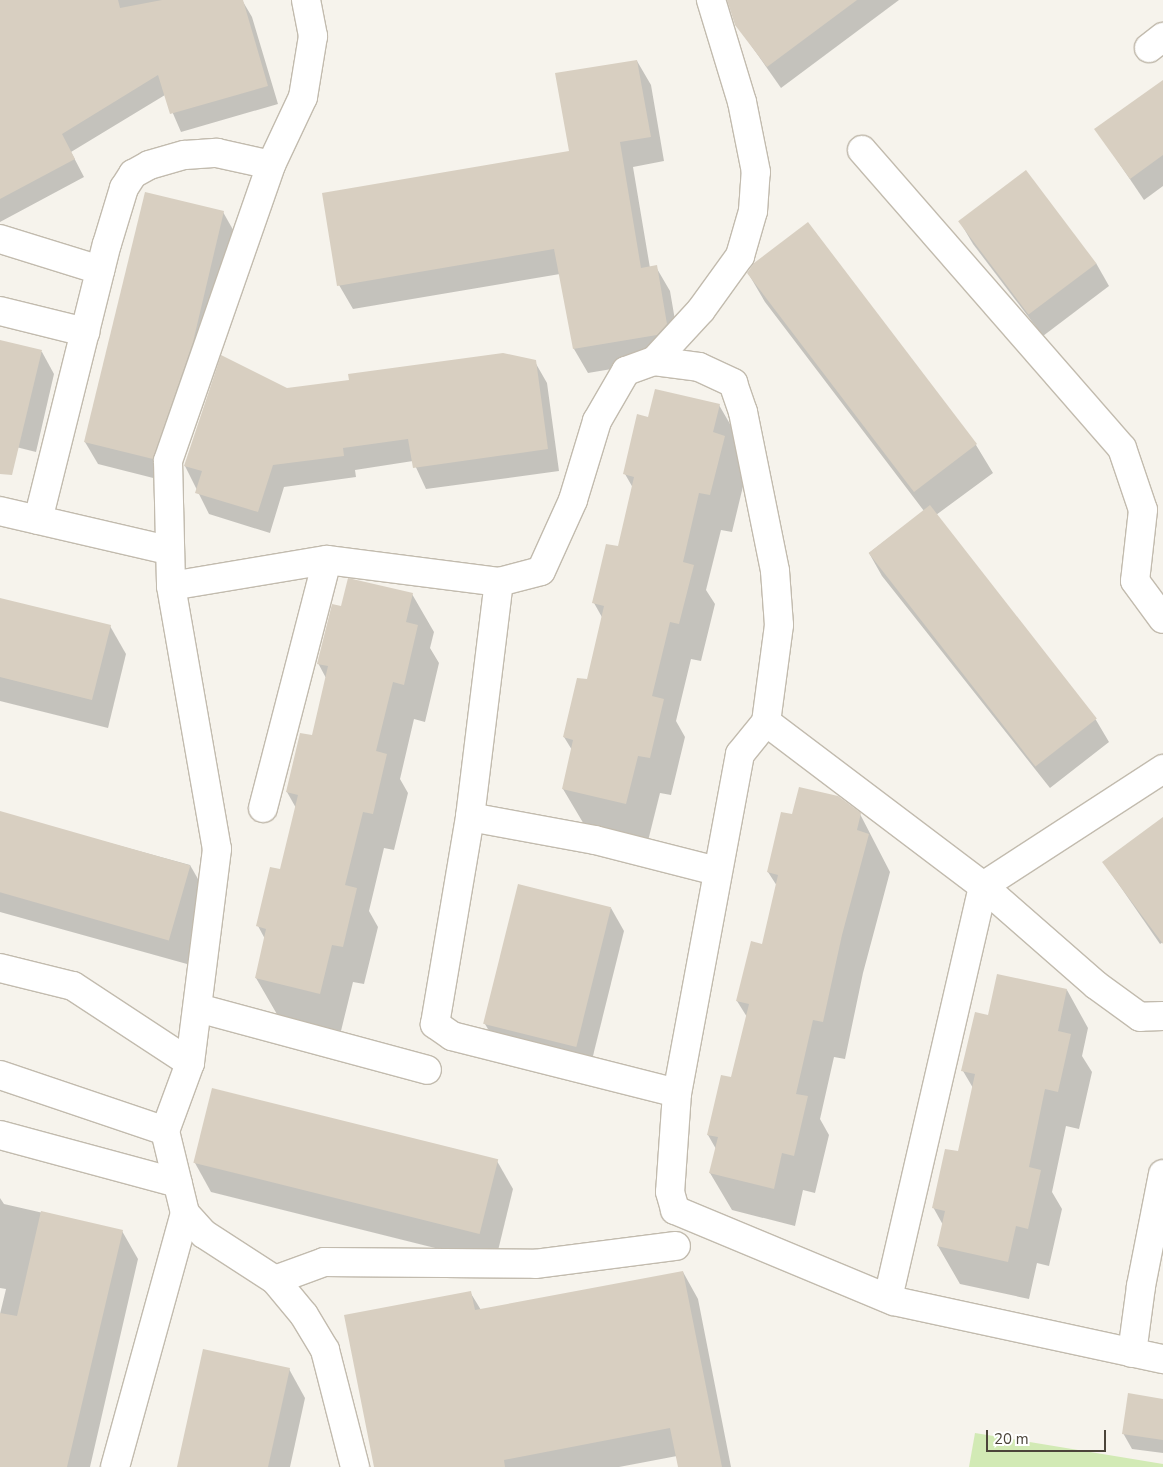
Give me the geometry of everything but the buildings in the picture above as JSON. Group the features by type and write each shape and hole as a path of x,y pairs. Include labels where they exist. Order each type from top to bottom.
{"lane":[{"path":"114,1467 185,1213 164,1131 190,1064 218,849 171,586 168,550 168,461 271,165 303,97 313,36 306,0"},
{"path":"171,586 327,560 499,582 541,571 573,500 597,421 626,371 654,361 701,310 740,256 753,210 755,163 742,102 711,0"},
{"path":"862,150 1122,448 1143,510 1135,581 1163,619"},
{"path":"38,520 100,270 124,188 133,174 149,165 185,155 217,153 271,165"},
{"path":"0,239 100,270"},
{"path":"0,311 85,332"},
{"path":"654,361 699,368 733,383 743,412 776,589 779,625 766,722 740,754 677,1093 670,1192 676,1210 888,1298 1163,1359"},
{"path":"0,511 168,550"},
{"path":"263,808 327,560"},
{"path":"499,582 470,817 435,1024 452,1036 677,1093"},
{"path":"766,722 983,886 1096,985 1140,1017 1163,1016"},
{"path":"888,1298 983,886 1163,769"},
{"path":"470,817 595,840 717,871"},
{"path":"0,968 73,986 190,1064"},
{"path":"198,1008 427,1070"},
{"path":"0,1075 164,1131"},
{"path":"0,1136 178,1182"},
{"path":"1132,1353 1141,1286 1163,1174"},
{"path":"185,1213 204,1234 275,1280 304,1315 325,1350 354,1467"},
{"path":"275,1280 324,1262 535,1264 676,1246"}],"green space":[{"path":"975,1433 1163,1464 1163,1467 969,1467"}]}
